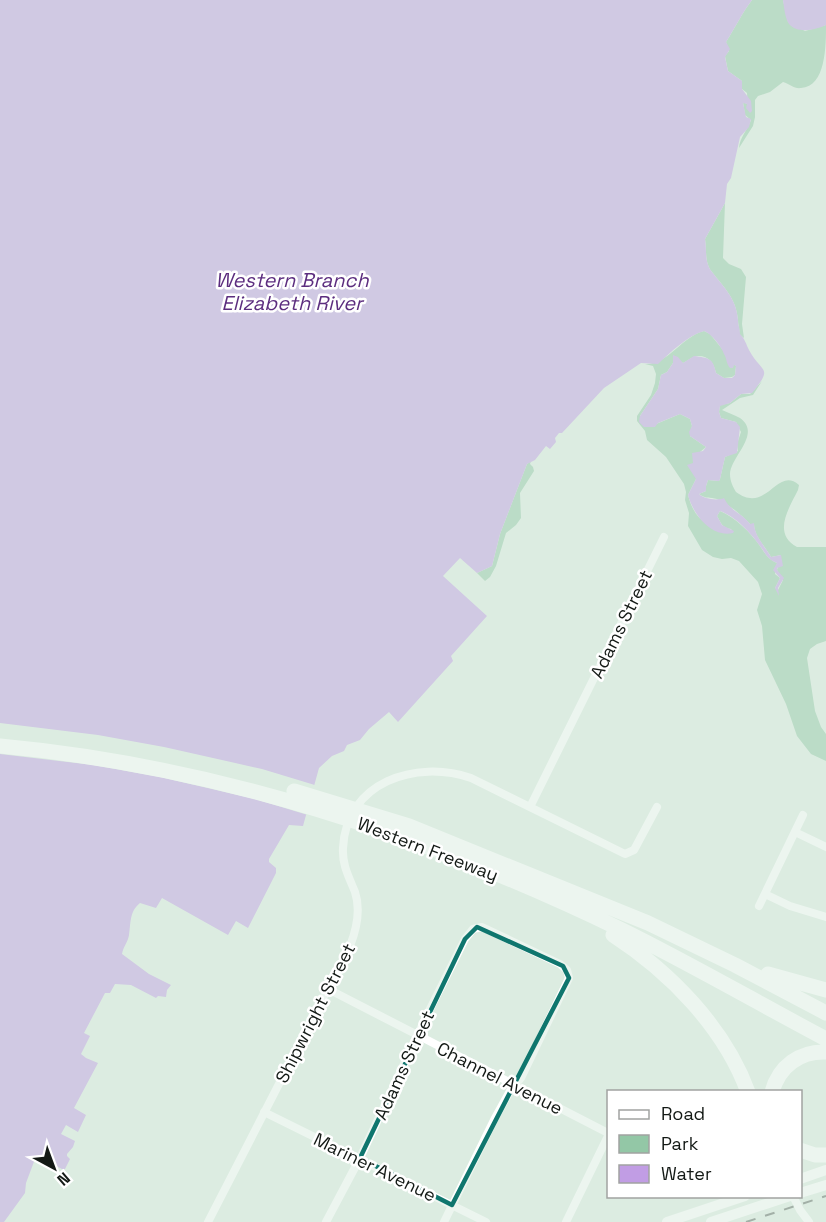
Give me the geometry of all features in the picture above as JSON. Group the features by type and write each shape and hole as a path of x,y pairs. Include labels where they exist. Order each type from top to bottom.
{"highway":[{"name":"Western Freeway","path":"0,736 88,747 228,773 387,826 617,910 735,964 826,1013"},
{"name":"Western Freeway","path":"0,746 120,761 177,772 387,826 622,930 826,1039"},
{"path":"562,904 634,949 657,967 681,991 722,1042 739,1070 747,1090"},
{"path":"735,964 807,987 826,990"},
{"path":"773,1090 782,1071 795,1059 812,1053 826,1052"},
{"path":"802,1150 814,1155 826,1155"}],"street":[{"name":"Adams Street","path":"530,807 664,537"},
{"name":"Shipwright Street","path":"208,1222 350,946 357,924 357,904 355,892 344,867 343,849 346,827 354,811 365,797 395,777 419,771 441,771 471,778 625,854 634,850 657,807"},
{"path":"759,906 803,815"},
{"path":"795,832 826,847"},
{"path":"765,894 790,906 826,917"},
{"name":"Adams Street","path":"326,1222 360,1158 417,1035 468,934 473,929 482,927 494,932 556,962 567,970 568,978 516,1085"},
{"name":"Channel Avenue","path":"328,989 607,1134"},
{"path":"444,1222 494,1120 510,1091 516,1085"},
{"name":"Mariner Avenue","path":"264,1112 486,1222"},
{"path":"566,1222 607,1139"},
{"path":"802,1179 826,1170"},
{"path":"802,1193 826,1185"},
{"path":"667,1222 742,1198"},
{"path":"711,1222 789,1198"},
{"path":"793,1198 805,1221"}],"highlighted area":[{"path":"477,927 563,966 569,978 452,1205 360,1158 465,939"}],"green space":[{"path":"752,0 783,0 788,22 805,31 826,25 826,43 820,73 809,86 799,88 783,82 770,92 758,96 755,100 753,126 739,148 751,120 745,115 743,102 747,104 748,109 747,93 742,89 742,81 728,71 725,56 729,51 726,42"},
{"path":"725,203 723,258 729,264 741,269 746,277 742,324 744,338 739,334 737,312 732,300 709,268 707,260 705,239"},
{"path":"704,331 710,334 736,366 735,375 724,378 716,373 708,358 696,356 683,363 673,357 673,363 667,372 661,375 658,389 640,416 649,427 680,414 690,419 692,426 690,436 706,447 694,457 696,479 688,495 691,504 699,517 710,525 733,533 721,523 717,516 720,511 742,526 767,556 777,563 775,574 780,578 775,588 778,590 783,580 777,570 781,555 771,557 758,537 754,524 750,524 721,501 699,494 706,491 708,480 719,481 725,457 738,451 737,444 741,432 736,422 721,418 720,405 730,403 741,394 750,394 762,381 753,395 740,398 722,410 740,418 746,424 748,431 730,474 736,492 747,497 756,498 764,495 784,481 791,481 799,485 785,520 785,535 789,542 797,547 826,547 826,641 810,649 807,658 815,711 826,734 826,761 811,754 797,736 786,704 765,660 762,626 757,610 762,594 758,582 739,561 713,557 702,550 688,526 689,513 684,484 666,457 647,440 645,431 637,421 637,416 651,395 655,383 656,374 653,366 645,364 661,360 688,339"},
{"path":"531,461 530,464 534,471 520,493 521,518 506,533 496,566 485,581 477,573 492,566 500,534 527,464"}],"water":[{"name":"Western Branch Elizabeth River","path":"0,0 752,0 726,42 730,49 725,57 728,71 742,81 742,89 751,101 752,111 750,113 746,108 747,104 743,103 746,117 751,119 749,127 740,137 731,178 727,184 725,203 705,239 709,268 732,300 737,312 740,334 764,370 764,374 752,393 741,394 730,403 720,406 721,418 736,422 740,427 737,453 725,457 719,481 708,480 706,491 699,494 711,499 724,498 729,506 750,524 754,523 758,537 771,557 781,555 783,566 777,570 784,578 778,588 779,596 775,588 780,578 773,570 777,563 767,556 747,531 737,521 720,511 717,516 722,525 734,531 725,534 717,532 704,523 694,510 688,495 696,479 687,465 693,463 692,453 703,451 706,447 690,436 692,426 690,419 680,414 658,423 655,427 644,427 639,422 640,416 658,389 661,375 667,372 673,363 673,355 683,363 694,356 707,358 712,362 716,373 724,378 732,378 735,375 736,366 730,368 721,347 713,337 704,331 698,333 679,345 658,364 641,363 604,388 562,433 559,433 550,449 546,446 535,460 527,464 500,534 492,566 477,573 460,558 443,576 487,616 451,656 453,661 398,722 389,712 360,740 347,745 344,751 332,756 319,768 303,826 289,825 269,859 269,862 276,868 276,873 248,928 236,921 228,935 162,898 156,908 140,903 136,906 122,954 149,974 171,985 166,997 156,998 131,985 115,984 110,993 105,993 84,1033 90,1036 81,1054 98,1063 74,1108 86,1115 78,1132 66,1125 61,1134 75,1141 67,1154 70,1159 65,1169 62,1169 41,1158 35,1159 26,1183 25,1193 4,1222 0,1222"},
{"path":"783,0 826,0 826,25 807,30 792,27 787,19"}],"pier":[{"path":"0,723 98,735 262,769 318,786 311,816 255,799 160,777 93,765 0,754"}],"railway":[{"path":"746,1222 826,1196"}]}
